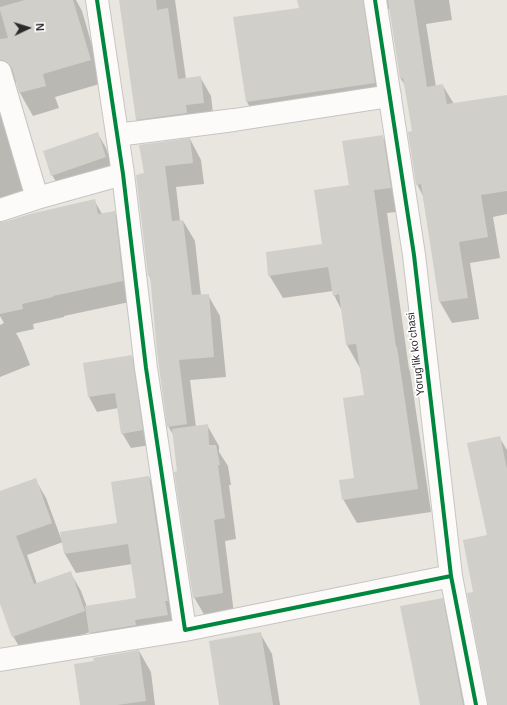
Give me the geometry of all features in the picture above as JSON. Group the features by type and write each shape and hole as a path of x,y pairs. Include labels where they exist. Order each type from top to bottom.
{"street":[{"path":"97,0 123,174 146,368 185,630"},
{"name":"Yorugʻlik koʻchasi","path":"375,0 414,255 451,576 476,705"},
{"path":"0,72 37,198"},
{"path":"117,135 234,120 390,96"},
{"path":"0,210 123,174"},
{"path":"0,660 185,630 451,576"}],"building":[{"path":"25,0 73,0 91,60 43,74 46,86 19,93 12,68 8,63 0,60 0,39 8,38 0,7"},
{"path":"119,0 156,0 157,10 168,8 178,79 201,76 204,103 186,105 187,113 136,120"},
{"path":"297,0 363,0 375,83 246,102 233,17 299,8"},
{"path":"388,0 414,0 427,87 443,84 447,104 507,95 507,191 481,195 488,237 459,242 468,298 439,302 421,184 416,185 408,132 412,131 403,78 400,79"},
{"path":"98,132 106,157 51,176 43,151"},
{"path":"383,135 391,188 374,190 418,489 342,500 339,480 354,478 343,398 364,395 356,344 346,345 339,294 333,296 328,267 268,276 266,252 322,244 314,190 349,185 342,141"},
{"path":"190,138 193,163 165,166 172,221 183,220 192,295 209,294 214,357 179,360 187,424 167,427 157,352 150,275 148,276 136,175 144,173 139,145"},
{"path":"95,199 98,214 115,211 123,281 22,304 23,309 0,314 0,222"},
{"path":"132,355 143,430 121,434 115,393 88,397 83,363"},
{"path":"208,424 209,445 216,445 220,465 218,465 225,518 214,520 223,593 193,598 174,472 177,471 172,429"},
{"path":"500,436 507,469 507,705 488,705 467,593 473,592 463,540 487,535 467,443"},
{"path":"149,476 168,601 165,601 168,615 135,620 136,625 89,633 85,606 136,598 128,544 64,554 60,532 117,523 111,482"},
{"path":"36,478 52,523 16,536 34,584 71,571 85,611 12,637 0,604 0,491"},
{"path":"443,598 463,705 420,705 400,606"},
{"path":"261,632 273,705 219,705 209,641"},
{"path":"139,650 146,701 117,705 80,705 74,664 94,661 93,658"}],"cycle path":[{"path":"97,0 123,174 146,368 185,630 451,576"},
{"path":"375,0 414,255 451,576 476,705"}]}
